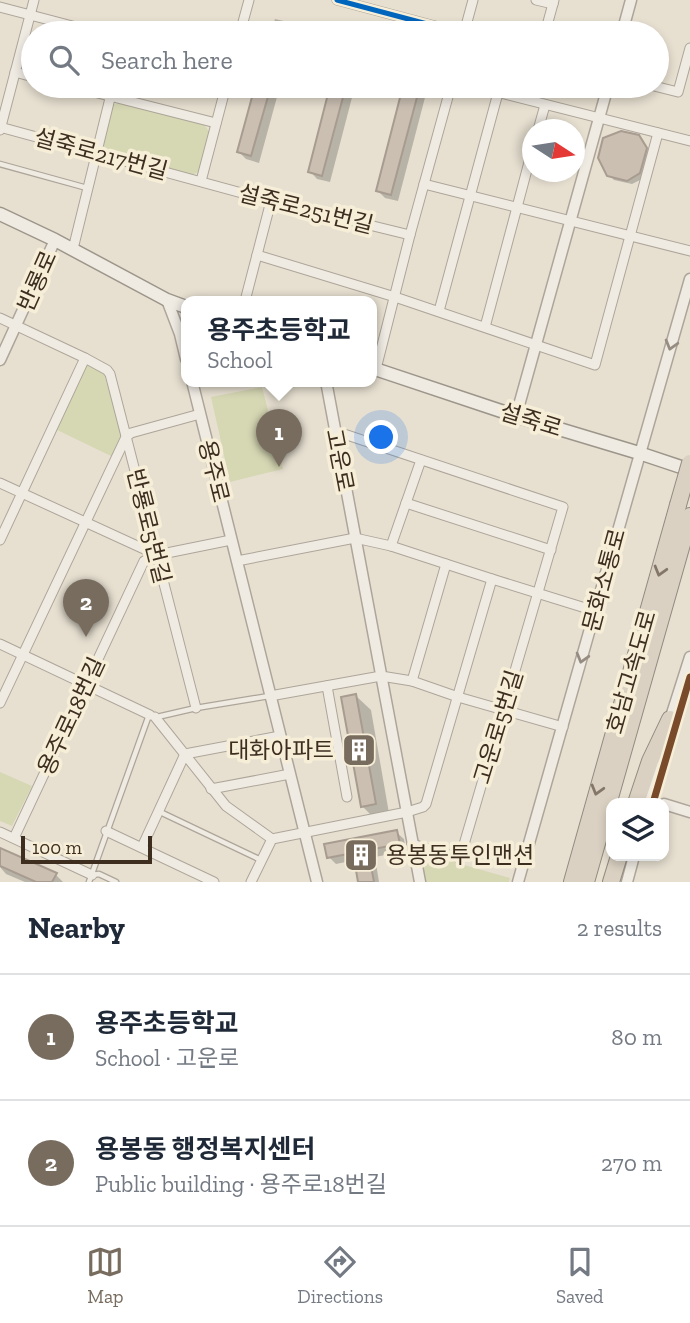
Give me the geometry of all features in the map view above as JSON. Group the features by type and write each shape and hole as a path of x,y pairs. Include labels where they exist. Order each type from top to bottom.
{"highway":[{"name":"호남고속도로","path":"586,882 684,511 690,463"},
{"name":"호남고속도로","path":"572,882 684,511"},
{"path":"651,798 650,761 670,719"},
{"path":"611,882 617,861"}],"main road":[{"path":"0,214 181,305"},
{"name":"설죽로","path":"377,369 690,470"}],"street":[{"name":"설죽로217번길","path":"28,21 34,0"},
{"path":"243,21 249,0"},
{"path":"337,0 417,21"},
{"path":"467,21 474,0"},
{"path":"536,0 554,2 548,21"},
{"path":"625,21 631,0"},
{"path":"0,7 53,21"},
{"path":"669,90 678,92 690,48"},
{"name":"설죽로217번길","path":"21,49 0,128 201,181"},
{"path":"15,72 21,74"},
{"path":"73,249 110,98"},
{"path":"119,98 216,123"},
{"path":"201,181 223,98"},
{"path":"377,358 448,98"},
{"path":"439,311 497,98"},
{"path":"516,98 690,141"},
{"path":"516,416 604,98"},
{"path":"541,119 545,105"},
{"path":"257,255 439,311 595,365 658,133"},
{"name":"설죽로251번길","path":"201,181 410,235"},
{"path":"485,327 524,182"},
{"path":"424,184 690,251"},
{"path":"246,296 271,201"},
{"name":"반룡로","path":"0,360 55,240"},
{"name":"문화소통로","path":"518,882 690,279"},
{"path":"167,300 181,338"},
{"name":"반룡로5번길","path":"0,318 85,358 110,374 196,708"},
{"path":"0,540 85,358"},
{"name":"용주로","path":"193,387 305,832 313,879"},
{"name":"고운로","path":"327,387 420,882"},
{"path":"1,698 126,437 131,433 200,414"},
{"name":"고운로5번길","path":"335,431 563,507 460,858 412,844"},
{"path":"391,546 421,460"},
{"path":"0,483 157,555 231,540"},
{"path":"406,503 551,550"},
{"path":"237,561 355,538 391,546 595,611"},
{"name":"용주로18번길","path":"13,838 144,561 157,555"},
{"path":"412,681 446,564"},
{"path":"0,644 152,716 186,754 226,807 272,839 407,812 426,804 492,579"},
{"path":"670,719 690,657"},
{"path":"270,696 381,676 412,681 457,697 563,727"},
{"path":"327,686 347,797"},
{"path":"186,754 280,736"},
{"path":"142,847 186,754"},
{"path":"211,789 290,774"},
{"path":"669,807 690,812"},
{"path":"106,831 214,882"},
{"path":"0,832 90,878"},
{"path":"251,882 272,839"},
{"path":"627,882 633,861"}],"lane":[{"path":"0,164 88,188"},
{"path":"90,878 152,716 270,696"},
{"path":"158,811 262,860"},
{"path":"90,878 99,874 116,882"}],"green space":[{"path":"121,102 203,123 210,133 200,171 192,175 107,153 103,144 112,105"},
{"path":"86,362 104,374 123,437 113,457 53,428"},
{"path":"262,387 283,469 230,482 211,397"},
{"path":"0,772 32,786 12,826 0,821"},
{"path":"429,855 510,878 509,882 425,882 421,857"}],"building":[{"path":"252,98 268,98 251,156 237,152"},
{"path":"327,98 343,98 322,176 308,172"},
{"path":"400,98 417,98 391,195 376,191"},
{"path":"621,131 639,135 647,148 640,173 627,181 607,176 598,158 603,138"},
{"name":"대화아파트","path":"356,694 376,804 361,807 341,697"},
{"name":"용봉동투인맨션","path":"397,830 400,844 368,850 374,882 358,882 353,853 327,858 324,844"},
{"path":"0,848 57,873 52,882 36,882 0,866"}],"rail line":[{"name":"2","path":"654,798 690,677"}],"transit line":[{"path":"337,0 416,21"}],"place":[{"name":"용주초등학교","path":"279,467"},
{"name":"용봉동 행정복지센터","path":"86,637"},
{"name":"대화아파트","path":"359,750"},
{"name":"용봉동투인맨션","path":"361,855"}]}
